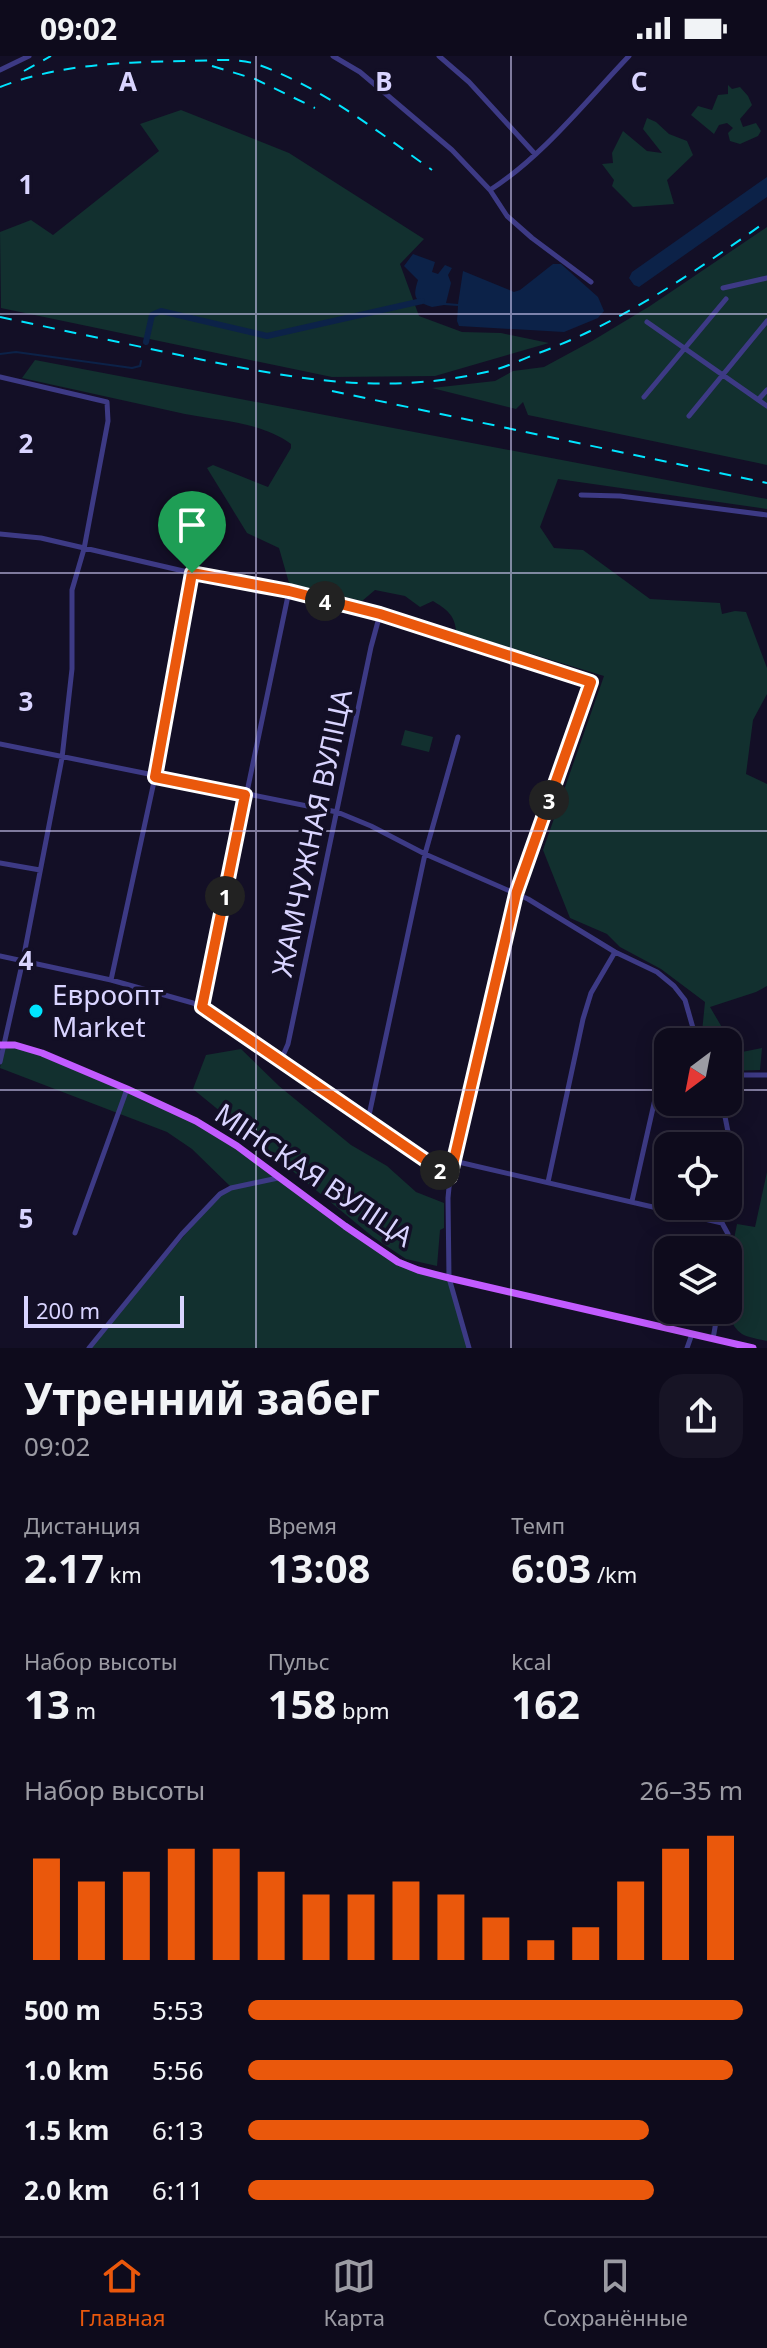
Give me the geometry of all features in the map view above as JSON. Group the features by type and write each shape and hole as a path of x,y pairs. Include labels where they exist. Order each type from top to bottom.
{"main road":[{"name":"МІНСКАЯ ВУЛІЦА","path":"2,1044 23,1046 196,1121 237,1146 398,1262 449,1278 753,1348"}],"street":[{"path":"0,70 29,56"},
{"path":"333,56 360,72 452,150 490,190 507,216 591,282"},
{"path":"439,56 469,82 535,154"},
{"path":"490,190 509,178 535,154 629,56"},
{"path":"723,288 767,278"},
{"path":"644,397 726,299"},
{"path":"689,416 767,321"},
{"path":"647,322 767,406"},
{"path":"0,377 107,402 108,421 84,549 72,590 72,669 62,758 0,1062"},
{"path":"758,400 767,390"},
{"path":"581,495 620,496 767,515"},
{"path":"0,543 1,534 21,535 289,591 380,614 591,682 516,894 450,1177 449,1278 469,1348"},
{"path":"111,980 155,777 192,573"},
{"path":"202,1007 289,591"},
{"name":"ЖАМЧУЖНАЯ ВУЛІЦА","path":"281,1060 288,1044 380,614"},
{"path":"368,1120 425,854 458,737"},
{"path":"0,744 337,812 528,899 615,952 657,972 680,992 690,1009 694,1028"},
{"path":"0,863 40,870"},
{"path":"548,1182 583,1019 591,993 615,952"},
{"path":"0,956 111,980 202,1007 450,1177"},
{"path":"742,1075 767,1075"},
{"path":"75,1233 127,1089"},
{"path":"632,1201 654,1104"},
{"path":"454,1161 722,1223"},
{"path":"89,1348 182,1234 220,1194 231,1188 280,1178"},
{"path":"723,1220 728,1236"},
{"path":"713,1339 716,1324"},
{"path":"687,1348 692,1334"}],"green space":[{"path":"728,85 732,89 740,87 752,105 740,119 743,127 756,123 761,131 758,136 740,144 730,141 728,133 733,128 727,123 719,125 714,134 691,115 698,106 712,110 718,95 728,94"},
{"path":"181,110 289,153 424,239 400,264 419,316 462,332 501,333 549,343 435,376 332,377 1,308 0,232 31,220 53,235 159,151 140,124"},
{"path":"647,118 669,134 687,141 693,155 667,180 674,204 633,207 612,186 614,180 602,164 613,163 612,153 623,131 647,151 662,153 643,129"},
{"path":"767,227 767,465 528,415 523,402 516,409 432,388 495,381 513,371 544,367 650,306"},
{"path":"35,360 767,499 767,509 558,479 540,527 554,548 583,550 650,599 720,603 722,614 746,612 767,668 767,694 753,720 746,774 767,784 767,986 710,1007 722,1028 702,1028 705,1002 661,969 620,947 607,934 570,918 543,850 604,676 456,631 449,613 433,601 420,607 405,596 375,590 362,601 289,583 279,548 247,533 207,468 213,465 268,487 291,448 291,444 279,437 254,427 22,378"},
{"path":"405,730 433,737 429,752 401,745"},
{"path":"4,1044 15,1045 196,1121 387,1255 449,1278 469,1348 89,1348 211,1204 231,1187 192,1149 167,1132 0,1068"},
{"path":"762,1048 760,1070 742,1071 742,1052"},
{"path":"241,1049 279,1086 351,1145 387,1166 416,1192 444,1203 444,1228 440,1230 437,1266 406,1259 373,1237 193,1089 206,1055"},
{"path":"767,1172 767,1341 742,1334 734,1324 742,1324 742,1236 735,1236 737,1224 755,1227"}],"water":[{"path":"767,177 767,197 639,287 634,285 629,278 632,272"},
{"path":"413,254 435,262 432,272 438,274 445,265 452,268 448,275 451,283 446,303 458,304 463,271 514,292 553,264 561,264 598,297 604,311 598,318 564,332 459,326 458,306 432,307 416,297 418,280 404,266"}],"waterway":[{"path":"146,342 152,315 161,311 267,336 422,301"},
{"path":"0,354 16,352 132,368 140,366 141,361"}],"railway":[{"path":"24,71 51,56"},
{"path":"0,87 45,73 92,66 214,60 251,63 283,75 327,98 432,170"},
{"path":"212,66 255,79 315,108"},
{"path":"0,317 299,377 374,383 451,379 502,368 598,327 684,278 767,221"},
{"path":"332,391 767,483"}],"place":[{"name":"Евроопт Market","path":"36,1011"}],"route":[{"path":"192,573 289,591 380,614 591,682 516,894 450,1177 202,1007 245,795 155,777 192,573"}]}
